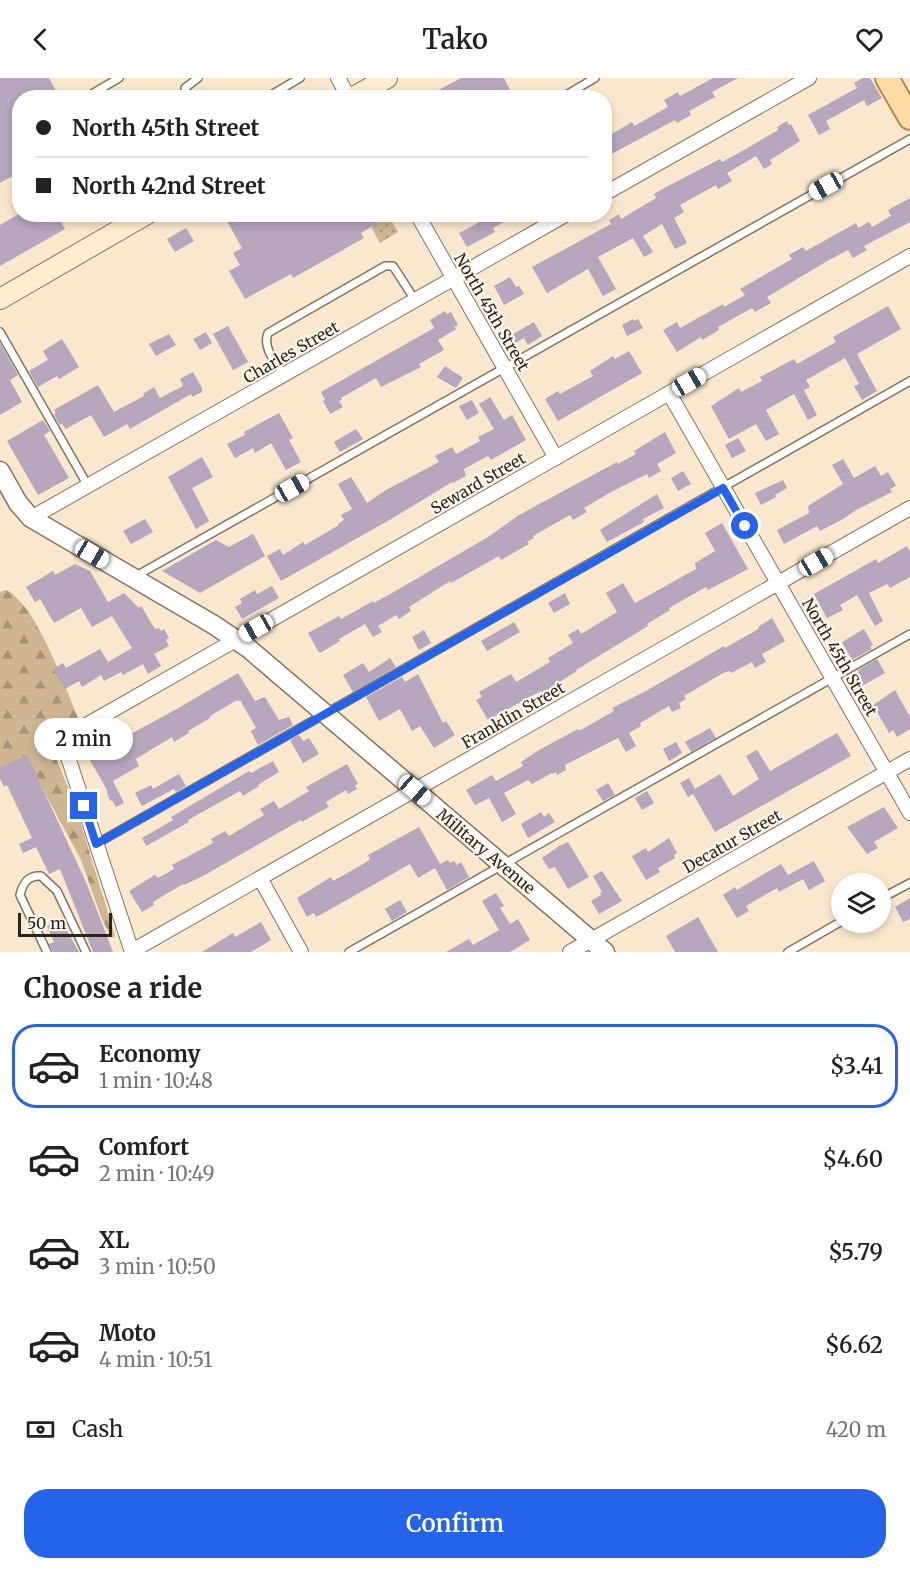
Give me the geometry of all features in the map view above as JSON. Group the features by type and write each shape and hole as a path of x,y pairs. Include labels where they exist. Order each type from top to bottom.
{"main road":[{"path":"365,90 387,78"},
{"path":"887,78 910,118"},
{"path":"0,298 133,222"}],"street":[{"path":"612,189 809,78"},
{"name":"North 45th Street","path":"422,222 556,458"},
{"name":"Charles Street","path":"31,519 553,222"},
{"name":"Seward Street","path":"96,844 65,748 65,740 71,732 910,256"},
{"name":"North 45th Street","path":"669,393 910,813"},
{"name":"Military Avenue","path":"0,471 18,503 31,519 235,639 598,946"},
{"name":"Franklin Street","path":"132,952 910,508"},
{"name":"Decatur Street","path":"570,952 598,946 910,759"},
{"path":"96,844 132,952"},
{"path":"260,878 300,952"}],"lane":[{"path":"99,90 119,78"},
{"path":"185,90 198,78"},
{"path":"575,90 595,78"},
{"path":"279,90 298,79"},
{"path":"133,578 910,139"},
{"path":"284,375 268,350 266,344 268,333 385,266 393,266 415,300"},
{"path":"0,332 88,486"},
{"path":"96,844 910,381"},
{"path":"349,952 910,634"},
{"path":"46,952 20,895 25,881 34,876 41,876 57,891 86,952"},
{"path":"891,893 910,883"},
{"path":"788,952 831,927"}],"green space":[{"path":"380,222 392,222 398,232 380,243 371,227"},
{"path":"6,590 17,598 39,629 78,717 54,731 51,745 76,808 115,936 113,938 102,919 81,860 31,767 0,771 0,592"}],"building":[{"path":"0,78 49,78 56,90 12,90 12,176 0,183"},
{"path":"461,78 504,78 510,90 439,90"},
{"path":"713,78 738,78 712,92 715,97 689,111 691,115 677,123 675,120 612,154 612,134 632,122 634,126 668,107 664,100 678,92 680,96"},
{"path":"863,78 870,78 882,98 867,106 864,100 826,121 830,129 819,135 808,115 857,88 854,83"},
{"path":"787,121 800,141 770,160 772,164 764,169 756,156 727,173 732,181 718,189 716,185 680,205 684,212 674,218 687,243 675,249 662,224 643,236 653,252 644,257 633,238 598,257 616,289 603,296 588,269 547,293 532,267 611,224 612,218 619,214 621,219 656,198 654,194 668,186 720,159 722,162 744,150 778,130 777,127"},
{"path":"910,198 910,222 864,246 867,250 853,258 848,250 829,260 767,297 771,303 755,312 752,308 718,327 719,330 702,340 701,337 677,352 663,330 677,322 680,328 723,304 724,307 745,295 740,289 792,259 789,255 803,247 806,251 856,223 858,228 869,222 872,227 891,216 888,210"},
{"path":"12,218 12,222 61,222 65,229 0,266 0,225"},
{"path":"227,222 380,222 361,233 364,238 293,278 291,274 245,299 229,271 240,265 233,253 242,248"},
{"path":"504,222 493,228 495,232 467,247 459,233 478,223"},
{"path":"186,228 194,241 175,252 167,239"},
{"path":"510,277 524,294 504,305 494,286"},
{"path":"888,306 901,329 857,354 877,391 862,400 854,386 859,384 845,358 806,380 810,387 804,390 817,415 808,420 794,394 766,410 779,434 766,441 756,424 729,439 711,406 739,388 741,392 762,381 760,377 794,359 797,364 836,342 833,337"},
{"path":"445,311 447,314 451,312 458,325 454,327 456,329 438,340 444,350 419,364 421,367 381,387 376,378 341,398 342,400 339,401 343,407 330,414 321,392 434,328 430,320"},
{"path":"633,319 635,321 638,319 643,328 627,336 622,325"},
{"path":"534,322 542,336 528,345 524,338 505,349 501,341"},
{"path":"228,326 248,362 233,370 213,334"},
{"path":"206,332 212,343 200,350 193,339"},
{"path":"169,334 176,345 156,356 149,344"},
{"path":"62,339 79,367 59,379 57,376 38,387 29,371 48,360 43,351"},
{"path":"0,343 18,375 10,380 22,402 0,415"},
{"path":"629,351 642,373 558,421 545,399 558,391 560,394 593,376 590,371 613,356 615,359"},
{"path":"445,366 463,378 456,388 437,377"},
{"path":"193,372 202,392 192,397 191,394 130,429 127,424 104,437 91,415 66,429 62,424 60,425 54,415 56,413 54,410 98,385 114,412 144,396 143,394 154,387 160,398 183,386 180,379"},
{"path":"490,397 504,420 512,415 526,440 491,460 488,456 464,469 466,476 281,581 267,556 280,549 283,555 303,542 305,545 339,525 344,520 341,515 352,509 338,484 351,477 367,503 386,490 439,462 435,456 452,447 456,454 480,441 478,437 494,429 479,404"},
{"path":"472,400 479,413 467,420 459,406"},
{"path":"279,413 293,438 289,440 301,462 286,470 271,443 255,453 253,448 235,458 227,444"},
{"path":"43,420 50,431 44,435 69,478 38,495 7,441"},
{"path":"356,429 363,439 340,452 334,442"},
{"path":"665,432 676,453 657,464 661,471 649,478 647,474 611,492 584,508 587,512 573,520 570,515 533,536 534,538 527,542 529,544 501,560 499,556 451,583 450,581 409,607 411,611 399,619 396,615 378,626 382,632 373,637 365,624 320,653 318,651 308,633 339,616 341,619 399,589 488,537 519,515 636,454 634,451"},
{"path":"738,438 746,451 732,458 725,445"},
{"path":"202,457 213,477 192,488 209,521 196,529 168,477"},
{"path":"843,459 854,478 875,466 881,476 888,472 896,486 890,489 892,492 820,531 817,526 784,544 777,530 809,513 808,506 843,484 832,465"},
{"path":"683,471 691,484 678,491 671,478"},
{"path":"783,480 787,488 761,505 755,493"},
{"path":"657,494 664,508 607,542 600,530"},
{"path":"145,519 153,532 131,544 123,531"},
{"path":"722,523 748,569 708,590 706,587 669,608 670,610 647,624 648,626 542,693 541,691 488,720 476,700 482,697 479,692 511,674 516,682 550,662 548,658 573,643 568,635 578,629 581,634 617,612 606,593 623,583 635,603 696,569 695,563 715,551 705,533"},
{"path":"253,534 265,556 200,593 162,571 216,540 229,547"},
{"path":"907,546 910,552 910,577 890,588 887,584 869,593 883,621 875,626 857,595 840,605 843,610 827,618 814,594 876,559 878,563"},
{"path":"75,564 90,571 108,602 124,593 139,608 141,606 155,629 159,628 161,631 164,629 169,638 166,640 169,646 154,654 161,666 148,674 143,664 123,675 121,672 104,681 101,675 82,687 79,681 65,689 53,669 63,663 66,668 100,649 108,662 132,648 112,616 92,627 81,608 54,623 40,599 35,602 26,587 53,571 55,575"},
{"path":"272,586 279,598 242,619 235,607 242,603 240,599 255,590 257,594"},
{"path":"565,593 570,604 554,613 548,603"},
{"path":"772,618 785,641 762,654 766,662 755,668 752,662 731,673 730,671 723,673 684,696 686,699 679,703 681,708 672,712 669,706 640,723 641,726 629,733 636,746 626,752 618,738 565,765 566,770 557,775 556,772 552,773 532,784 528,780 504,793 516,814 502,822 489,798 475,805 466,790 492,775 496,781 523,766 521,762 539,750 578,729 579,731 614,711 612,708 724,646 725,648 755,631"},
{"path":"514,622 520,632 487,651 481,641"},
{"path":"864,629 873,645 870,647 872,649 852,660 842,642"},
{"path":"424,630 431,643 419,650 412,637"},
{"path":"390,658 396,667 353,692 343,675 363,663 369,672"},
{"path":"877,659 885,673 862,686 855,674"},
{"path":"238,673 255,701 265,697 279,720 289,717 293,725 258,745 251,731 256,728 240,700 238,702 237,700 174,742 172,737 136,759 139,766 113,781 124,803 116,807 112,800 110,801 106,788 88,757"},
{"path":"418,674 443,723 446,721 455,735 434,748 420,726 412,731 400,709 379,721 366,697 402,677 405,682"},
{"path":"895,690 910,717 910,729 897,737 893,730 889,733 873,705"},
{"path":"710,728 716,738 691,752 685,742"},
{"path":"837,733 851,756 715,832 693,794 688,797 680,783 689,778 695,789 720,774 733,796 759,779 746,756 757,750 770,771"},
{"path":"299,735 303,741 309,738 319,754 303,763 290,740"},
{"path":"676,742 682,753 669,761 663,749"},
{"path":"27,755 86,882 113,952 93,952 60,869 49,874 36,847 23,853 19,844 32,838 7,785 4,787 0,779 0,767"},
{"path":"273,761 279,772 259,786 243,796 240,791 146,846 142,838 173,820 171,817 249,771 251,773"},
{"path":"347,764 358,784 355,785 357,789 348,794 346,790 326,802 329,807 302,822 301,820 203,876 183,884 153,902 154,905 142,912 129,891 155,875 158,878 174,869 172,865 213,843 211,839 225,831 229,836 264,815 260,809 274,801 279,809 309,791 306,787"},
{"path":"179,774 186,786 176,792 174,789 142,806 135,793 151,785 153,789"},
{"path":"608,783 615,795 603,801 596,790"},
{"path":"647,791 654,803 642,810 635,798"},
{"path":"884,807 898,828 874,842 878,848 867,854 847,827"},
{"path":"541,812 544,817 549,813 555,822 528,838 521,824"},
{"path":"419,827 440,864 448,860 450,863 454,861 457,865 461,862 469,877 447,890 435,868 418,878 410,864 316,917 314,913 307,917 297,898 331,877 333,881 365,863 370,859 368,855"},
{"path":"669,838 677,853 674,855 675,858 658,868 660,872 646,880 632,856 646,848 648,852"},
{"path":"568,842 589,877 568,889 555,867 549,869 542,858"},
{"path":"814,861 825,881 809,890 803,879 779,892 777,888 746,906 749,911 737,918 723,895 735,887 737,890 781,864 788,875"},
{"path":"602,871 622,901 599,914 591,901 601,895 602,892 593,876"},
{"path":"496,893 504,906 500,908 510,924 518,919 530,940 510,952 446,952 469,939 473,945 499,930 482,901"},
{"path":"910,898 910,919 903,922 895,907"},
{"path":"400,900 407,912 392,921 385,909"},
{"path":"698,917 718,952 675,952 666,936"},
{"path":"61,920 79,952 53,952 49,944 54,942 47,926"},
{"path":"261,922 271,940 251,952 202,952 233,933 235,937"}],"route":[{"path":"84,806 96,844 723,488 745,526"}]}
